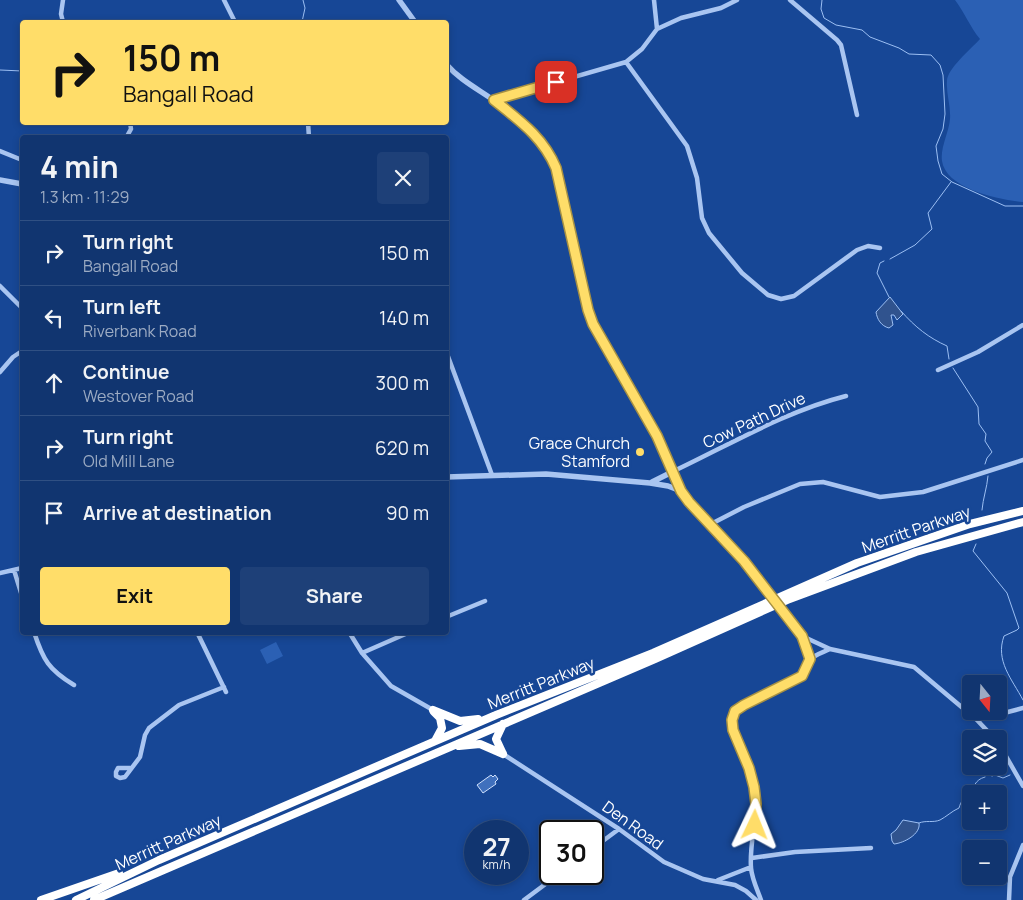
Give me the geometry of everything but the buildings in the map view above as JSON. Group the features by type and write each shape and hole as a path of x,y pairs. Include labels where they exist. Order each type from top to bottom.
{"highway":[{"name":"Merritt Parkway","path":"76,900 159,860 496,715 654,653 857,563 961,527 1023,511"},
{"name":"Merritt Parkway","path":"94,900 655,659 787,600 916,552 1023,522"},
{"path":"433,710 460,721 496,715"},
{"path":"433,710 442,723 441,732 435,741"},
{"path":"502,754 496,739 503,724"},
{"path":"447,748 480,744 502,754"},
{"path":"41,900 159,860"}],"street":[{"path":"63,0 63,20"},
{"path":"224,0 234,20"},
{"path":"399,0 414,20"},
{"path":"654,0 657,29"},
{"path":"494,100 626,62 642,49 657,29 681,18 721,8 737,0"},
{"path":"790,0 841,46 857,115"},
{"path":"626,62 687,146 697,178 702,218 709,233 742,273 768,295 781,298 794,296 857,250 868,246 880,248"},
{"path":"449,68 457,77 494,100 535,134 549,151 556,168 588,310 593,324 657,436 674,471 681,491 744,561 783,614 802,636 810,659"},
{"path":"0,151 20,159"},
{"path":"0,180 20,184"},
{"path":"0,286 20,306"},
{"path":"938,370 978,352 1023,325"},
{"path":"0,372 13,356 20,352"},
{"path":"449,359 492,475"},
{"name":"Cow Path Drive","path":"674,471 789,416 826,401 846,396"},
{"path":"711,524 744,507 800,484 823,482 880,497 923,492 1023,460"},
{"path":"650,483 674,471"},
{"path":"449,477 546,474 650,483 668,486 681,491"},
{"path":"0,573 20,568"},
{"path":"14,570 20,590"},
{"path":"449,616 485,601"},
{"path":"35,635 47,664 60,677 74,685"},
{"path":"199,635 226,692"},
{"path":"351,635 362,653 391,686 433,710"},
{"path":"362,653 403,635"},
{"path":"802,636 830,649 914,667 962,707"},
{"path":"761,900 753,882 751,867 756,804 754,787 749,768 733,730 732,720 735,711 802,676 810,659 830,649"},
{"path":"130,768 137,763 140,757 145,735 149,728 179,705 224,687"},
{"path":"1008,712 1023,708"},
{"path":"977,720 986,730"},
{"name":"Den Road","path":"502,754 619,829 664,862 685,873 736,885 756,900"},
{"path":"1007,758 1023,786"},
{"path":"604,840 619,829"},
{"path":"1009,900 1010,877 1023,845"},
{"path":"752,858 795,852 871,848"},
{"path":"718,880 751,867"},
{"path":"524,900 544,885"}],"shaded area":[{"path":"955,0 1023,0 1023,202 988,196 963,186 946,171 942,161 942,151 950,119 948,76 955,65 980,39"},
{"path":"890,297 903,314 897,320 894,315 891,315 893,325 889,328 880,322 876,312"},
{"path":"276,642 283,656 267,664 260,650"},
{"path":"903,820 919,823 919,827 911,837 894,844 891,834"}],"waterway":[{"path":"302,20 305,8 303,0"},
{"path":"822,0 821,9 824,18 836,25 862,30 870,37 899,48 909,54 931,55 940,65 943,75 945,114 943,129 936,146 942,174 952,182 1005,206 1023,206"},
{"path":"0,70 20,71"},
{"path":"890,259 915,245 932,229 928,213 951,182"},
{"path":"884,261 880,263 877,273 889,297"},
{"path":"901,311 923,332 947,346 949,359"},
{"path":"953,368 978,407 979,424 986,434 985,441 992,452 985,464"},
{"path":"982,510 988,476"},
{"path":"976,544 973,551 1007,593 1019,628 1004,636 1002,654 1006,670 1023,700"},
{"path":"992,776 995,775 1003,778 1010,775"},
{"path":"919,823 940,820 959,808 977,782 985,777"}],"place":[{"name":"Grace Church Stamford","path":"640,452"}],"route":[{"path":"556,82 494,100 535,134 549,151 556,168 576,252 580,279 593,324 657,436 674,471 681,491 744,561 783,614 802,636 810,659 802,676 744,705 735,711 732,720 733,730 749,768 754,787 756,804 755,825"}]}
